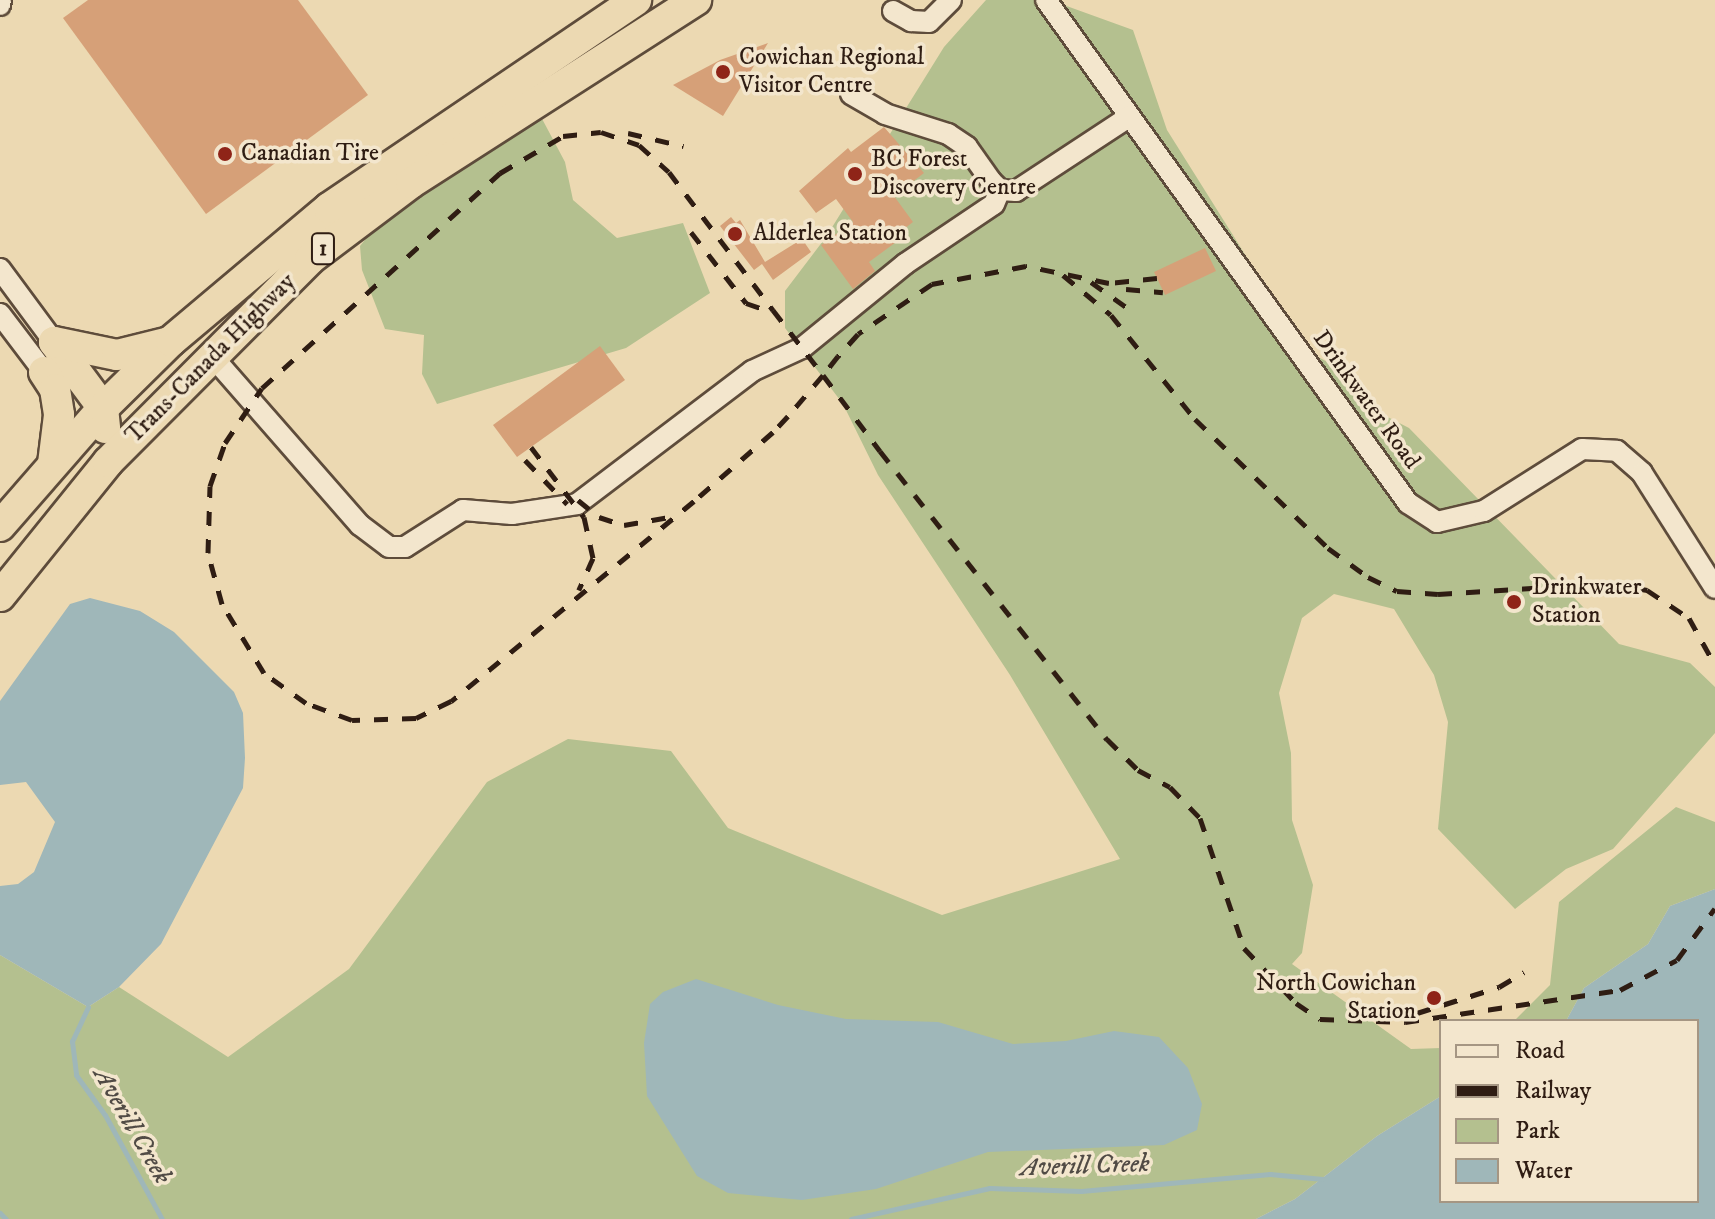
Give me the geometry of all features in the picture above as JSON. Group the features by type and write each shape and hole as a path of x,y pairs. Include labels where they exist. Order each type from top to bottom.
{"highway":[{"name":"Trans-Canada Highway","path":"0,526 103,408 171,341 329,208 636,0"},
{"name":"Trans-Canada Highway","path":"0,596 108,462 310,259 411,183 696,0"},
{"path":"54,342 117,355 171,341"},
{"path":"54,342 103,408 108,462"},
{"path":"44,372 55,389 59,415 53,464"}],"street":[{"path":"893,11 911,21 929,22 951,0"},
{"name":"Drinkwater Road","path":"1046,0 1408,503 1437,522 1449,520 1484,511 1582,449 1617,451 1642,473 1715,588"},
{"path":"851,94 885,114 948,134 967,147 1000,190 1016,191 1029,185 1130,116"},
{"path":"212,356 360,525 389,547 405,547 463,510 512,514 577,504 752,371 802,348 905,264 994,204 1000,190"},
{"path":"0,269 54,342"},
{"path":"0,314 44,372"}],"green space":[{"path":"986,0 1050,0 1133,30 1167,130 1305,350 1350,374 1378,412 1409,428 1619,644 1690,663 1715,687 1715,733 1613,849 1566,869 1515,909 1438,829 1448,722 1434,675 1394,609 1334,594 1302,618 1279,693 1291,753 1292,820 1313,885 1302,953 1292,964 1411,1049 1439,1048 1439,1097 1377,1136 1295,1199 1256,1219 0,1219 0,955 88,1007 119,987 228,1057 349,969 487,782 568,739 671,751 728,828 942,915 1120,859 1010,675 878,475 843,404 785,328 785,291 826,237 944,47"},
{"path":"540,115 565,162 573,200 617,238 683,223 710,293 626,348 437,404 422,374 424,335 385,329 362,270 360,246 385,215"},
{"path":"1676,807 1715,822 1715,889 1670,906 1648,944 1584,988 1567,1019 1516,1019 1550,985 1559,902"}],"water":[{"path":"90,598 140,611 174,632 234,692 243,713 245,758 243,788 161,944 119,987 88,1007 0,955 0,886 18,884 34,872 55,822 26,782 0,785 0,701 70,604"},
{"path":"1715,889 1715,1219 1256,1219 1295,1199 1377,1136 1439,1097 1439,1203 1699,1203 1699,1019 1567,1019 1584,988 1648,944 1670,906"},
{"path":"696,979 778,1005 846,1019 938,1022 1013,1044 1066,1041 1114,1031 1159,1037 1188,1068 1202,1104 1197,1130 1164,1145 988,1152 876,1189 802,1200 728,1193 697,1176 647,1096 644,1043 650,1004 663,992"}],"building":[{"name":"Canadian Tire","path":"88,0 298,0 368,95 206,214 63,18"},
{"name":"Cowichan Regional Visitor Centre","path":"768,43 723,116 673,85 720,60"},
{"path":"884,127 924,173 894,196 913,222 904,229 907,234 869,262 875,271 853,289 821,245 853,222 836,199 816,213 799,191 848,148 851,152"},
{"path":"731,217 736,223 740,220 765,262 802,239 811,252 773,280 762,264 754,270 720,226"},
{"path":"1205,248 1216,271 1165,295 1154,272"},
{"path":"600,346 625,380 517,457 493,425"}],"waterway":[{"name":"Averill Creek","path":"88,1007 72,1041 76,1075 105,1115 162,1219"},
{"name":"Averill Creek","path":"851,1219 990,1188 1081,1191 1270,1174 1323,1179"},
{"name":"Averill Creek","path":"0,1213 6,1219"}],"railway":[{"path":"1157,278 1109,283 1026,266 932,284 858,334 838,356 823,375 788,416 773,432 694,501 451,701 416,718 352,720 306,703 264,673 222,604 208,553 210,486 225,443 262,388 500,173 563,136 601,132 639,145 669,172 823,375 880,451 1107,739 1138,770 1170,787 1200,818 1244,948 1296,1003 1320,1019 1405,1022 1620,990 1677,960 1715,908"},
{"path":"628,133 683,146"},
{"path":"691,232 746,303 769,311"},
{"path":"1063,275 1111,315 1195,419 1328,548 1368,577 1397,591 1438,594 1606,583 1647,590 1689,618 1715,665"},
{"path":"1091,282 1129,309"},
{"path":"1126,289 1163,292"},
{"path":"531,447 584,517 593,558 579,590"},
{"path":"525,460 567,504"},
{"path":"578,500 599,517 624,525 669,517"},
{"path":"1417,1013 1499,987 1524,972"}],"place":[{"name":"Cowichan Regional Visitor Centre","path":"723,72"},
{"name":"Canadian Tire","path":"225,154"},
{"name":"BC Forest Discovery Centre","path":"855,174"},
{"name":"Alderlea Station","path":"735,234"},
{"name":"Drinkwater Station","path":"1514,602"},
{"name":"North Cowichan Station","path":"1434,998"}]}
